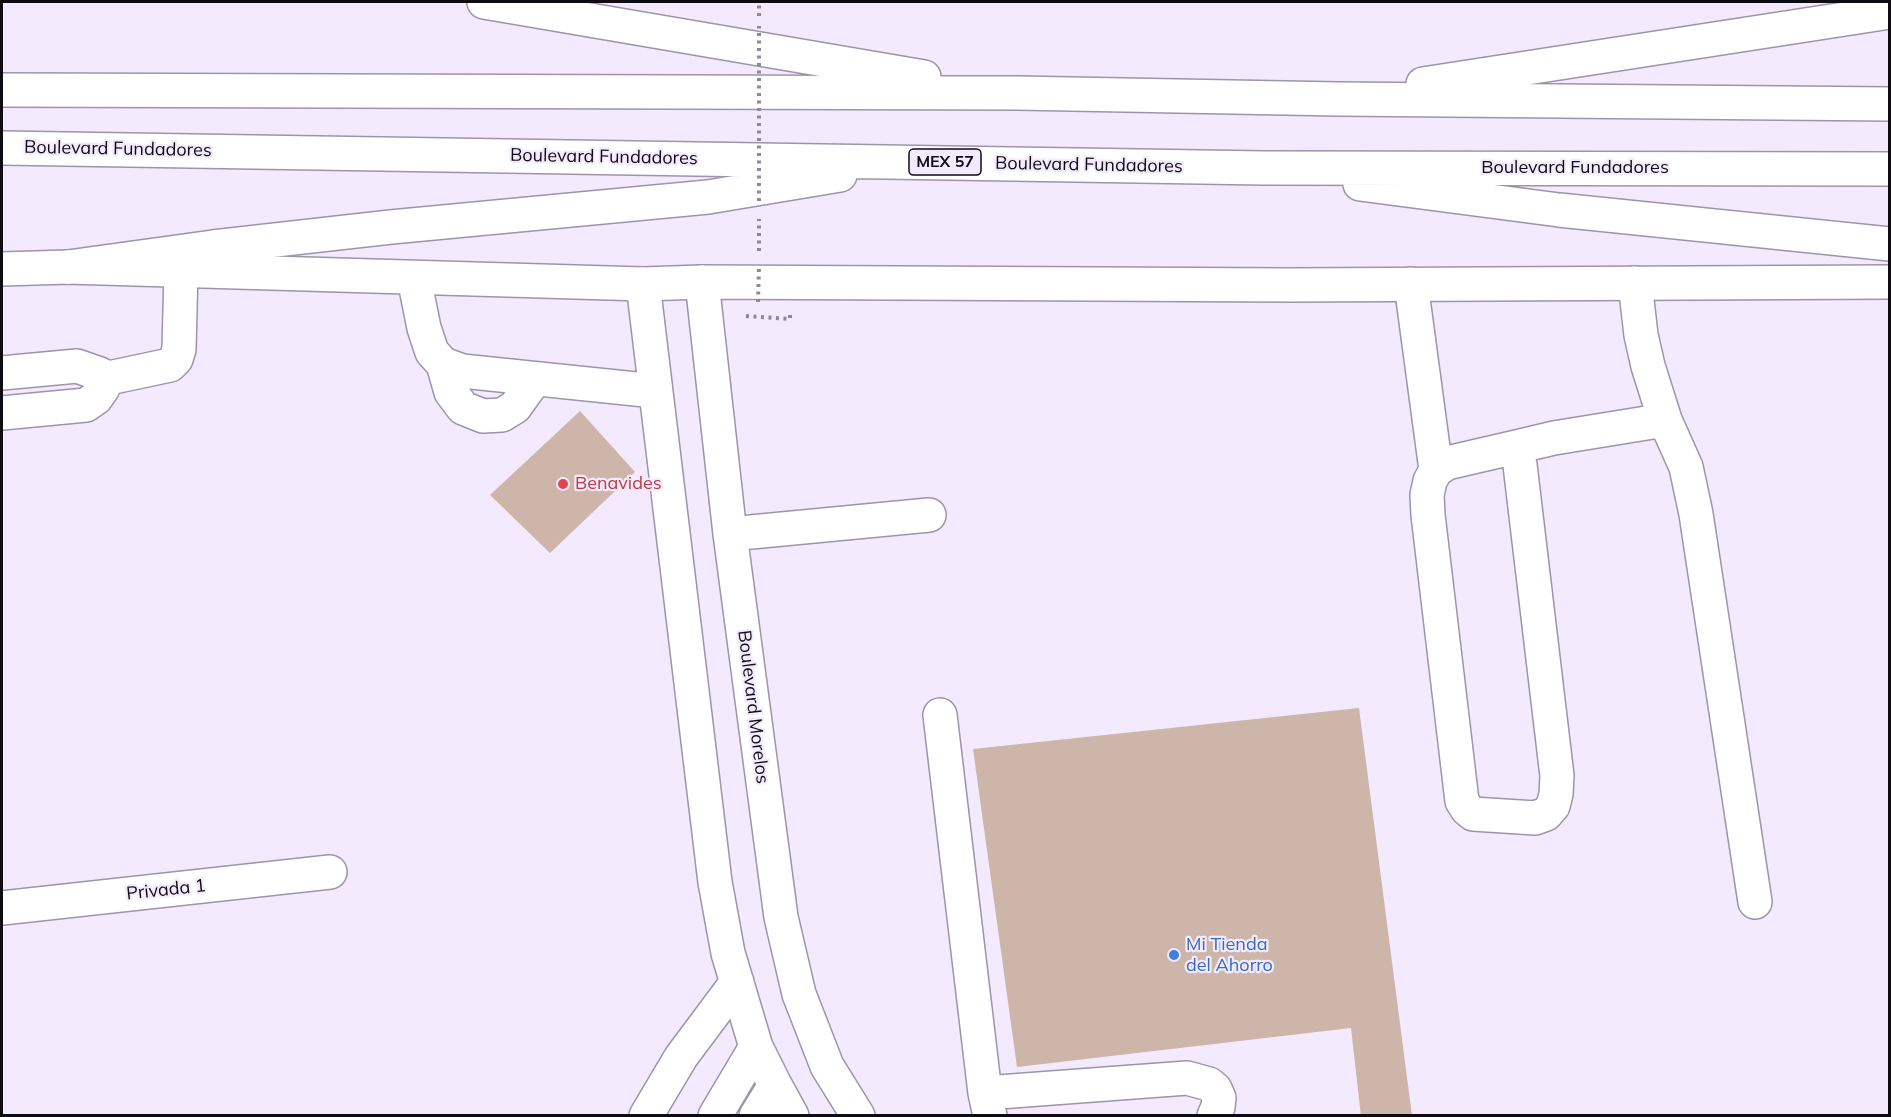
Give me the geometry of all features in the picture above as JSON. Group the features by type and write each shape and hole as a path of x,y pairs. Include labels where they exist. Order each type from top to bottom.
{"main road":[{"path":"484,2 1017,93"},
{"path":"1338,99 1890,12"},
{"path":"2,90 1017,93 1338,99 1890,104"},
{"name":"Boulevard Fundadores","path":"2,148 1264,168 1890,169"},
{"path":"68,267 213,247 391,227 708,198 922,162"},
{"path":"1264,168 1393,190 1535,208 1890,244"},
{"path":"2,269 68,267 643,284 702,282 1411,284 1890,282"},
{"path":"104,379 170,364 176,358 179,350 181,271"},
{"path":"414,278 424,328 432,352 443,364 462,371 655,391"},
{"name":"Boulevard Morelos","path":"702,282 730,534 781,917 799,994 827,1066 858,1116"},
{"path":"643,284 715,882 728,953 756,1047 792,1116"},
{"path":"1411,284 1436,470"},
{"path":"1635,284 1641,335 1648,366 1665,420 1686,467 1696,514 1755,902"},
{"path":"2,373 77,366 100,374 104,379"},
{"path":"2,413 86,405 96,398 104,379"},
{"path":"1516,447 1557,776 1553,806 1546,814 1535,818 1473,814 1462,801 1428,515 1427,495 1430,481 1436,470 1447,463 1554,438 1665,420"},
{"path":"730,534 929,515"},
{"path":"940,715 988,1104 1187,1078 1209,1084 1215,1089 1218,1107 1214,1116"},
{"name":"Privada 1","path":"2,909 330,872"},
{"path":"646,1116 655,1097 681,1057 736,982"},
{"path":"715,1116 756,1047"},
{"path":"756,1116 775,1085"}],"path":[{"path":"758,302 759,2"},
{"path":"744,316 790,320 790,306"}],"building":[{"name":"Benavides","path":"580,411 635,472 550,553 490,495"},
{"path":"1359,708 1412,1116 1361,1116 1351,1028 1017,1067 973,749"}],"place":[{"name":"Benavides","path":"563,484"},
{"name":"Mi Tienda del Ahorro","path":"1174,955"}]}
